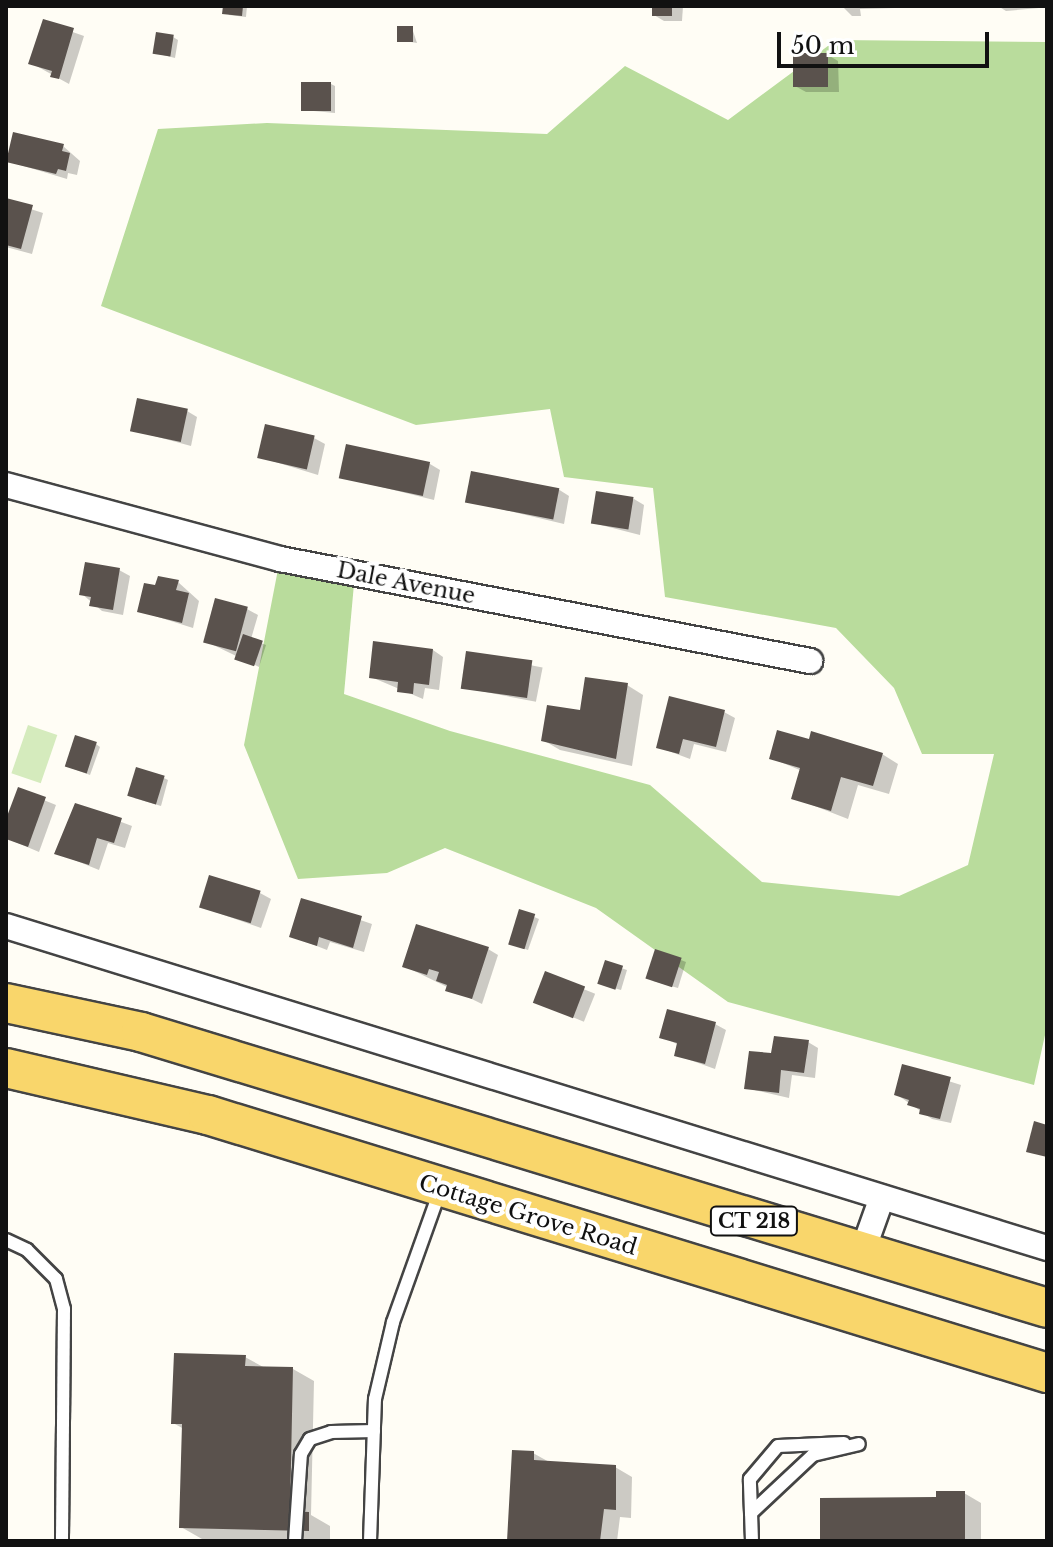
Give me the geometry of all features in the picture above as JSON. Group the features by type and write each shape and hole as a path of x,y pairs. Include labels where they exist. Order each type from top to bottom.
{"main road":[{"name":"CT 218","path":"6,1003 141,1032 462,1133 1047,1308"},
{"name":"Cottage Grove Road","path":"6,1068 208,1115 441,1190 1047,1373"},
{"path":"441,1190 462,1133"}],"street":[{"name":"Dale Avenue","path":"6,485 280,559 810,661"},
{"path":"6,926 1047,1248"},
{"path":"862,1253 882,1197"}],"lane":[{"path":"370,1541 375,1399 393,1322 441,1190"},
{"path":"6,1240 27,1250 56,1279 64,1309 62,1541"},
{"path":"295,1541 301,1454 310,1439 331,1432 374,1431"},
{"path":"751,1513 813,1455 859,1444 778,1446 750,1479 751,1513 752,1541"}],"green space":[{"path":"836,40 1047,42 1047,1026 1034,1085 728,1002 596,908 445,848 387,873 298,879 244,745 280,559 355,573 344,694 450,731 650,785 762,882 899,896 968,865 994,754 922,754 894,688 836,628 665,597 653,488 564,477 550,409 416,425 101,306 158,129 267,123 547,134 625,66 728,120"},
{"path":"28,725 57,735 41,783 11,773"}],"building":[{"path":"223,6 243,6 242,16 222,14"},
{"path":"652,6 672,6 672,16 652,16"},
{"path":"43,19 74,28 59,79 50,77 52,71 28,64"},
{"path":"397,26 413,26 413,42 397,42"},
{"path":"156,32 174,35 170,57 153,54"},
{"path":"793,53 828,53 828,87 793,87"},
{"path":"301,82 331,82 331,111 301,111"},
{"path":"13,132 64,144 62,151 70,153 66,171 58,169 56,174 6,162"},
{"path":"6,198 33,205 21,249 6,245"},
{"path":"137,398 188,409 181,442 130,431"},
{"path":"265,424 315,435 307,470 257,458"},
{"path":"346,444 430,462 423,496 339,478"},
{"path":"471,471 559,488 553,520 465,502"},
{"path":"596,491 634,497 628,530 591,524"},
{"path":"85,562 120,568 113,610 89,606 91,597 79,595"},
{"path":"158,576 179,580 176,590 189,593 182,623 137,612 144,583 155,585"},
{"path":"215,598 248,607 236,651 203,642"},
{"path":"243,634 263,641 254,666 234,660"},
{"path":"373,641 433,649 429,685 414,683 413,694 397,692 398,682 369,678"},
{"path":"466,651 532,660 527,698 461,689"},
{"path":"585,677 628,683 616,759 541,741 547,705 580,710"},
{"path":"669,696 725,710 716,747 683,739 679,754 656,748"},
{"path":"777,730 809,739 811,731 883,753 873,786 841,777 831,811 791,799 800,768 769,759"},
{"path":"75,735 97,742 87,773 65,766"},
{"path":"136,767 165,776 156,804 127,796"},
{"path":"18,787 46,797 28,847 6,839 6,819"},
{"path":"75,803 122,818 114,843 97,838 89,865 54,854"},
{"path":"209,875 261,891 251,923 199,908"},
{"path":"301,898 362,916 353,948 319,937 317,946 289,937"},
{"path":"519,909 535,914 524,949 508,944"},
{"path":"416,924 489,947 472,999 445,991 447,985 436,981 439,972 429,969 427,975 402,967"},
{"path":"655,949 682,958 672,987 645,978"},
{"path":"605,960 623,966 615,990 597,984"},
{"path":"545,971 585,986 573,1018 533,1003"},
{"path":"667,1009 716,1022 705,1064 674,1056 677,1043 659,1038"},
{"path":"774,1036 809,1040 804,1073 781,1070 779,1093 744,1089 749,1051 771,1053"},
{"path":"902,1064 951,1077 940,1119 919,1114 920,1109 907,1105 909,1100 894,1095"},
{"path":"1034,1121 1047,1125 1047,1157 1026,1152"},
{"path":"174,1353 246,1355 245,1366 293,1367 290,1511 309,1512 309,1531 179,1528 182,1424 171,1424"},
{"path":"512,1450 534,1451 534,1460 616,1465 616,1510 604,1509 600,1541 507,1541"},
{"path":"936,1491 965,1491 965,1541 820,1541 820,1498 936,1497"}]}
